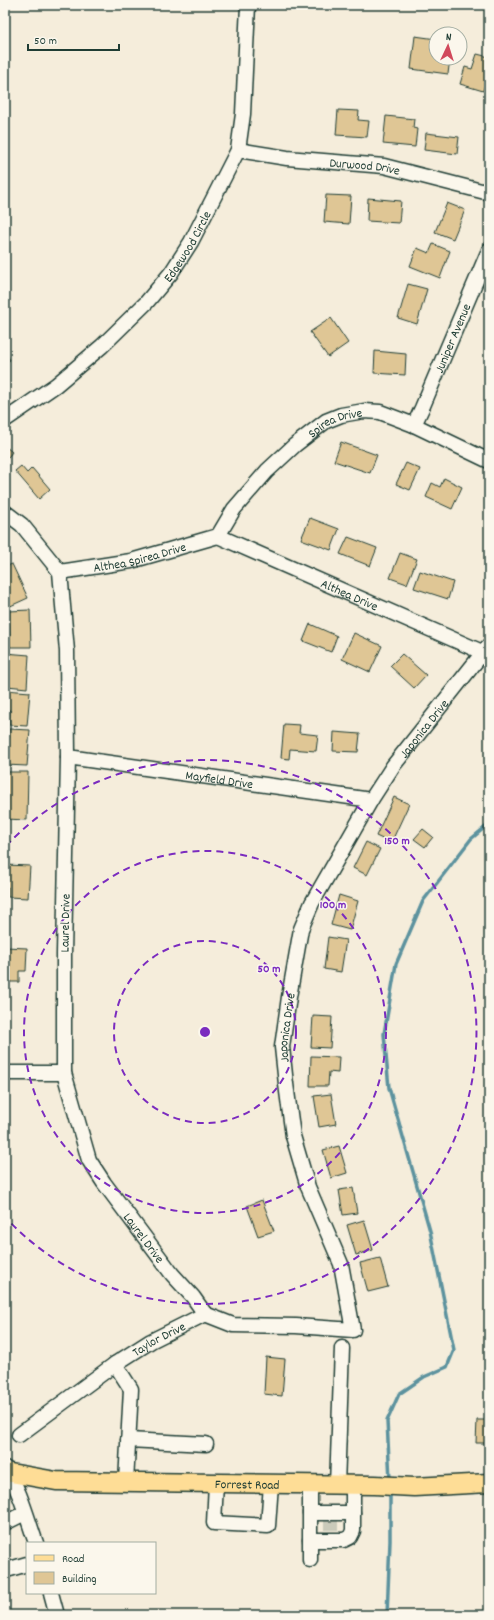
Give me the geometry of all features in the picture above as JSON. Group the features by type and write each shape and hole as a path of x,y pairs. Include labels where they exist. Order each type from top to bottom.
{"main road":[{"name":"Forrest Road","path":"6,1471 56,1481 374,1485 414,1487 489,1483"}],"street":[{"name":"Edgewood Circle","path":"5,420 61,380 102,346 151,297 171,273 191,242 238,150 243,114 248,5"},
{"name":"Durwood Drive","path":"238,150 287,158 384,166 489,193"},
{"name":"Juniper Avenue","path":"414,425 489,250"},
{"name":"Spirea Drive","path":"218,536 234,509 267,471 295,445 326,421 341,415 364,411 380,412 414,425 489,461"},
{"path":"5,512 22,525 60,572"},
{"name":"Althea Spirea Drive","path":"60,572 131,561 218,536"},
{"name":"Althea Drive","path":"218,536 485,649"},
{"name":"Laurel Drive","path":"60,572 68,651 68,757 64,946 64,1073 89,1160 172,1274 193,1297 205,1314"},
{"name":"Japonica Drive","path":"205,1314 233,1326 353,1330 341,1264 308,1187 293,1136 282,1048 301,928 312,903 371,800 393,766 485,649"},
{"name":"Mayfield Drive","path":"68,757 371,800"},
{"path":"5,1073 64,1073"},
{"name":"Taylor Drive","path":"19,1435 115,1364 151,1341 205,1314"},
{"path":"310,1513 331,1525 344,1540 350,1537 353,1531 353,1513 345,1485 342,1348"},
{"path":"115,1364 131,1389 126,1482"},
{"path":"128,1440 206,1444"},
{"path":"6,1471 25,1513 36,1542"},
{"path":"216,1483 214,1523 268,1526 271,1484"},
{"path":"310,1484 310,1560"},
{"path":"5,1523 25,1513"},
{"path":"310,1540 331,1525 353,1513"},
{"path":"5,1566 10,1570 26,1564"},
{"path":"51,1594 57,1615"}],"building":[{"path":"415,36 428,38 428,66 449,66 448,74 411,69"},
{"path":"477,54 489,57 489,71 483,91 460,84 465,67 472,69"},
{"path":"338,110 359,111 358,120 369,121 367,137 336,135"},
{"path":"386,116 414,119 413,128 417,129 415,147 383,144"},
{"path":"426,133 459,137 457,154 424,150"},
{"path":"326,195 351,196 349,224 324,222"},
{"path":"368,198 401,201 399,223 367,221"},
{"path":"447,203 465,210 453,239 435,232"},
{"path":"433,244 450,251 440,278 410,266 417,248 429,253"},
{"path":"408,284 427,289 417,324 398,318"},
{"path":"331,318 348,343 328,357 310,332"},
{"path":"375,351 406,354 405,375 374,373"},
{"path":"5,352 10,360 5,363"},
{"path":"341,442 377,455 370,473 334,461"},
{"path":"5,446 12,452 6,460 5,459"},
{"path":"406,463 420,469 410,490 396,484"},
{"path":"21,466 27,473 32,468 50,489 39,499 15,471"},
{"path":"444,478 462,487 452,509 426,497 432,483 440,487"},
{"path":"310,518 339,529 331,550 301,539"},
{"path":"348,537 377,548 370,566 340,554"},
{"path":"400,553 417,559 407,584 390,578"},
{"path":"12,564 28,598 6,608 5,567"},
{"path":"420,571 453,582 448,599 414,588"},
{"path":"30,610 31,647 10,647 9,611"},
{"path":"310,624 337,636 331,652 303,641"},
{"path":"354,633 382,646 370,672 342,659"},
{"path":"5,653 29,655 27,688 7,686 8,669 5,668"},
{"path":"402,654 426,675 414,688 390,666"},
{"path":"5,690 30,692 27,726 9,725 10,710 5,710"},
{"path":"284,724 300,725 299,733 318,735 316,751 290,749 289,759 281,758"},
{"path":"9,729 30,730 27,766 5,765 5,738 9,738"},
{"path":"334,732 360,734 358,752 333,751"},
{"path":"5,772 28,772 27,820 5,819"},
{"path":"394,797 409,804 391,843 376,836"},
{"path":"423,829 433,837 425,847 414,839"},
{"path":"366,842 380,849 367,875 353,868"},
{"path":"5,865 30,866 28,898 8,897 8,887 5,887"},
{"path":"339,895 358,901 350,930 331,925"},
{"path":"328,937 346,940 341,972 324,969"},
{"path":"5,947 27,948 26,971 19,971 19,982 5,982"},
{"path":"313,1016 332,1017 330,1048 311,1047"},
{"path":"311,1056 339,1057 338,1073 329,1072 328,1086 310,1086"},
{"path":"331,1094 336,1124 319,1127 314,1096"},
{"path":"339,1146 347,1173 331,1178 323,1150"},
{"path":"489,1180 489,1192 485,1191"},
{"path":"353,1188 357,1213 343,1215 339,1190"},
{"path":"262,1200 274,1231 258,1236 247,1206"},
{"path":"364,1220 373,1250 356,1255 347,1225"},
{"path":"380,1258 388,1287 368,1292 360,1263"},
{"path":"266,1357 285,1359 282,1396 264,1394"},
{"path":"477,1420 489,1420 489,1443 476,1443"}],"waterway":[{"path":"390,1480 387,1421 399,1394 424,1377 447,1367 454,1350 430,1231 389,1088 384,1034 396,964 423,901 471,839 489,824"},
{"path":"387,1615 390,1541 390,1490"}],"tunnel":[{"path":"331,1519 331,1530"}]}
